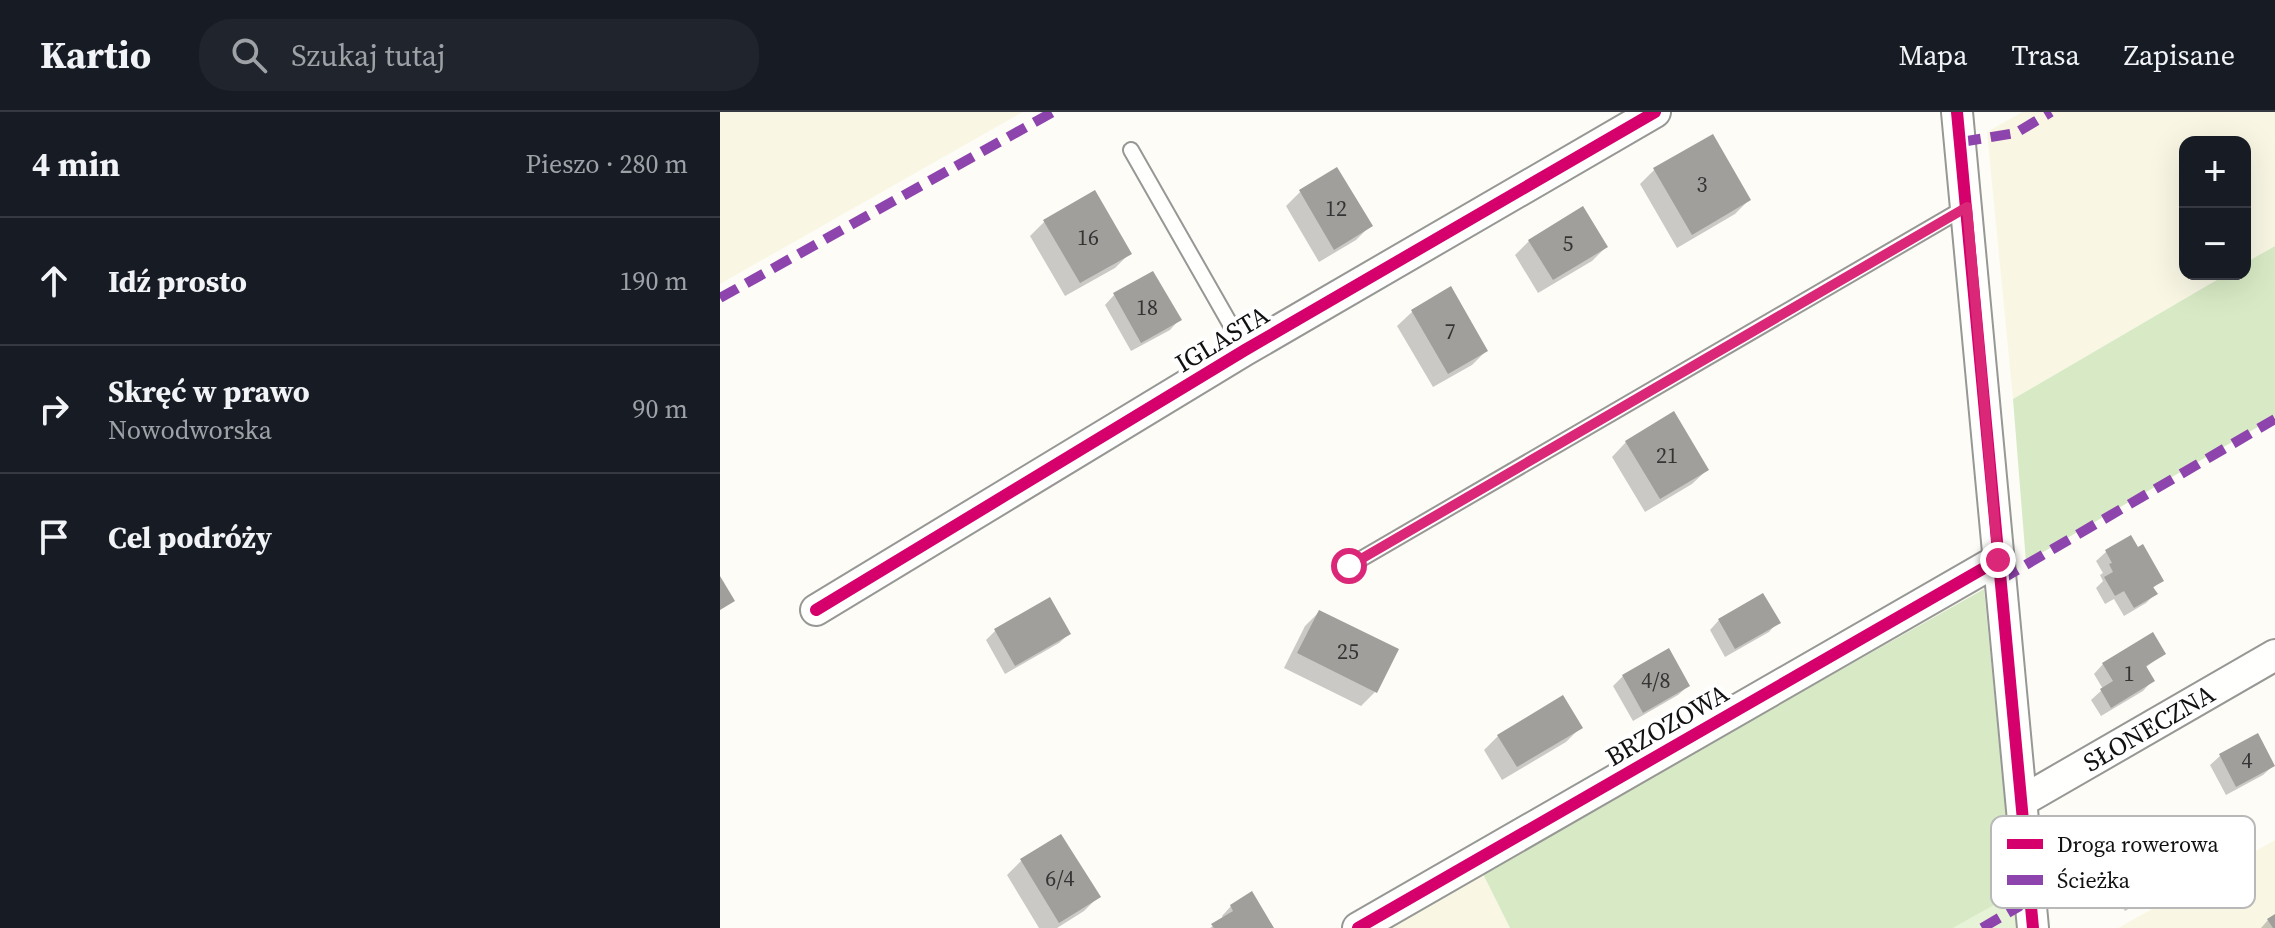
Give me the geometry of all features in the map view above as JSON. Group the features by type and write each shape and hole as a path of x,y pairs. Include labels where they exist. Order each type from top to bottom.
{"street":[{"name":"IGLASTA","path":"816,610 1245,350 1655,112"},
{"path":"1957,112 2023,816"},
{"name":"BRZOZOWA","path":"1358,928 1998,560"},
{"name":"SŁONECZNA","path":"2022,801 2275,655"},
{"path":"2031,908 2033,928"}],"lane":[{"path":"1131,150 1245,350"},
{"path":"1349,566 1967,207"}],"shaded area":[{"path":"720,112 1023,112 720,284"},
{"path":"2022,112 2275,112 2275,246 2251,260 2251,136 2179,136 2179,280 2217,280 2013,399 1987,132"},
{"path":"2275,840 2275,928 2118,928 2154,908 2255,908 2255,851"},
{"path":"1482,872 1510,928 1386,928"}],"green space":[{"path":"2275,246 2275,417 2026,562 2013,399 2217,280 2251,280 2251,260"},
{"path":"1984,589 2006,816 1991,816 1991,907 1953,928 1510,928 1482,872"},
{"path":"1991,907 2015,908 2016,928 1953,928"}],"building":[{"path":"1713,134 1751,200 1692,235 1653,168"},
{"path":"1337,167 1373,226 1334,250 1299,190"},
{"path":"1095,190 1132,254 1080,283 1043,220"},
{"path":"1583,206 1608,247 1553,280 1528,240"},
{"path":"1153,271 1182,320 1141,343 1113,293"},
{"path":"1451,286 1488,351 1448,374 1411,310"},
{"path":"1674,411 1709,470 1660,499 1625,441"},
{"path":"2131,535 2138,547 2143,544 2164,581 2153,587 2158,594 2134,608 2124,591 2115,596 2104,577 2113,572 2105,550"},
{"path":"720,576 735,601 720,610"},
{"path":"1763,593 1781,623 1735,649 1718,619"},
{"path":"1050,597 1071,634 1015,666 994,629"},
{"path":"1319,610 1399,649 1377,693 1297,653"},
{"path":"2153,632 2166,654 2146,666 2155,681 2111,708 2100,689 2113,681 2102,663"},
{"path":"1669,648 1690,686 1643,713 1622,675"},
{"path":"1563,695 1583,728 1517,767 1497,735"},
{"path":"2258,733 2275,766 2236,787 2219,754"},
{"path":"1061,834 1101,897 1059,923 1020,859"},
{"path":"1252,891 1274,928 1214,928 1211,924 1233,911 1230,905"},
{"path":"2275,914 2275,928 2273,928 2267,919"}],"marked path":[{"path":"720,298 1053,112"},
{"path":"1961,142 2016,133 2051,112"},
{"path":"2000,580 2275,419"},
{"path":"1982,928 2016,908"}],"cycle path":[{"path":"816,610 1245,350 1655,112"},
{"path":"1957,112 2023,816"},
{"path":"1358,928 1998,560"},
{"path":"2031,908 2033,928"}],"route":[{"path":"1349,566 1967,207 1998,560"}]}
